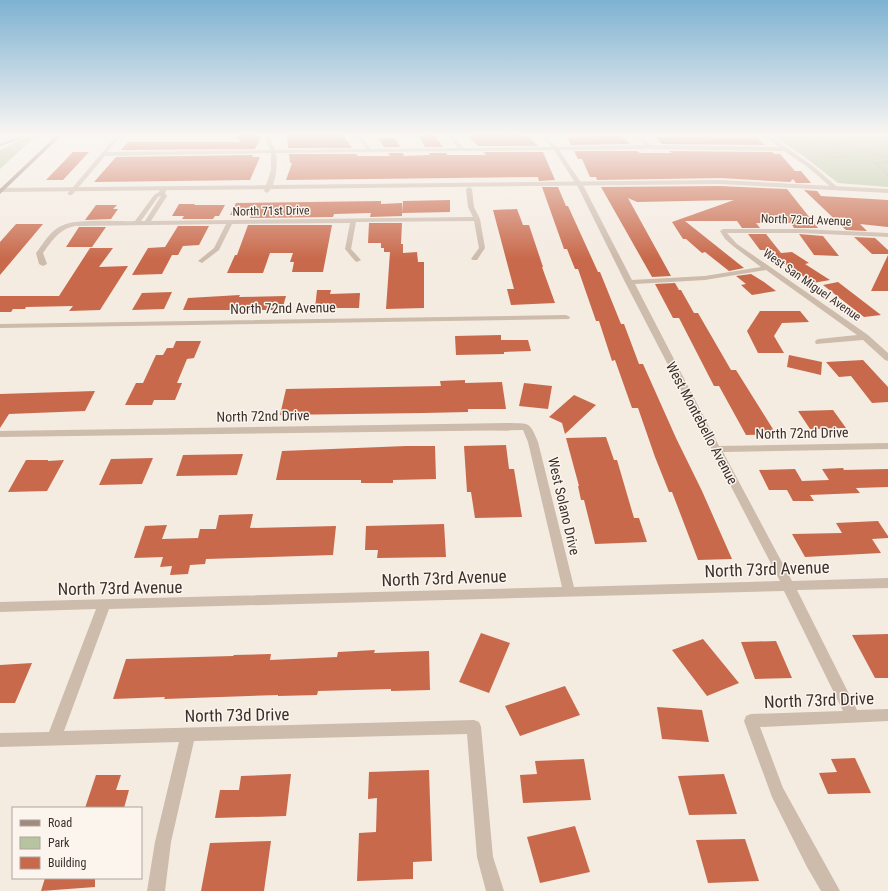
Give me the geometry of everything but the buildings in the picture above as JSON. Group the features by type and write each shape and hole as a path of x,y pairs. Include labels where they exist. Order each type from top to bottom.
{"main road":[{"path":"0,192 16,177"}],"street":[{"path":"72,192 85,177"},
{"path":"268,189 272,177"},
{"name":"West Montebello Avenue","path":"574,177 788,585 853,717"},
{"path":"821,177 834,187"},
{"path":"0,192 579,185 763,185 888,190"},
{"path":"468,187 472,207 477,219 482,248 475,259"},
{"path":"147,223 164,196 163,191"},
{"path":"137,223 156,196 163,191"},
{"path":"149,205 158,205"},
{"name":"North 71st Drive","path":"43,264 39,253 59,229 65,225 477,219"},
{"path":"353,221 348,249 357,260"},
{"path":"202,261 217,249 230,222"},
{"name":"North 72nd Avenue","path":"723,231 793,231 888,235"},
{"name":"West San Miguel Avenue","path":"723,231 727,238 735,245 865,337 888,358"},
{"path":"629,282 705,278 766,268"},
{"name":"North 72nd Avenue","path":"0,326 566,317"},
{"path":"819,342 865,337"},
{"name":"North 72nd Drive","path":"0,434 507,426 527,427"},
{"name":"West Solano Drive","path":"527,427 533,442 569,592"},
{"name":"North 72nd Drive","path":"716,449 888,446"},
{"name":"North 73rd Avenue","path":"0,607 104,606 888,583"},
{"path":"54,738 104,606"},
{"name":"North 73rd Drive","path":"831,891 813,861 777,792 751,721 888,716"},
{"name":"North 73d Drive","path":"0,740 188,734 474,728 485,857 495,891"},
{"path":"156,891 163,842 188,734"}],"green space":[{"path":"830,177 888,177 888,187 838,183"}]}
